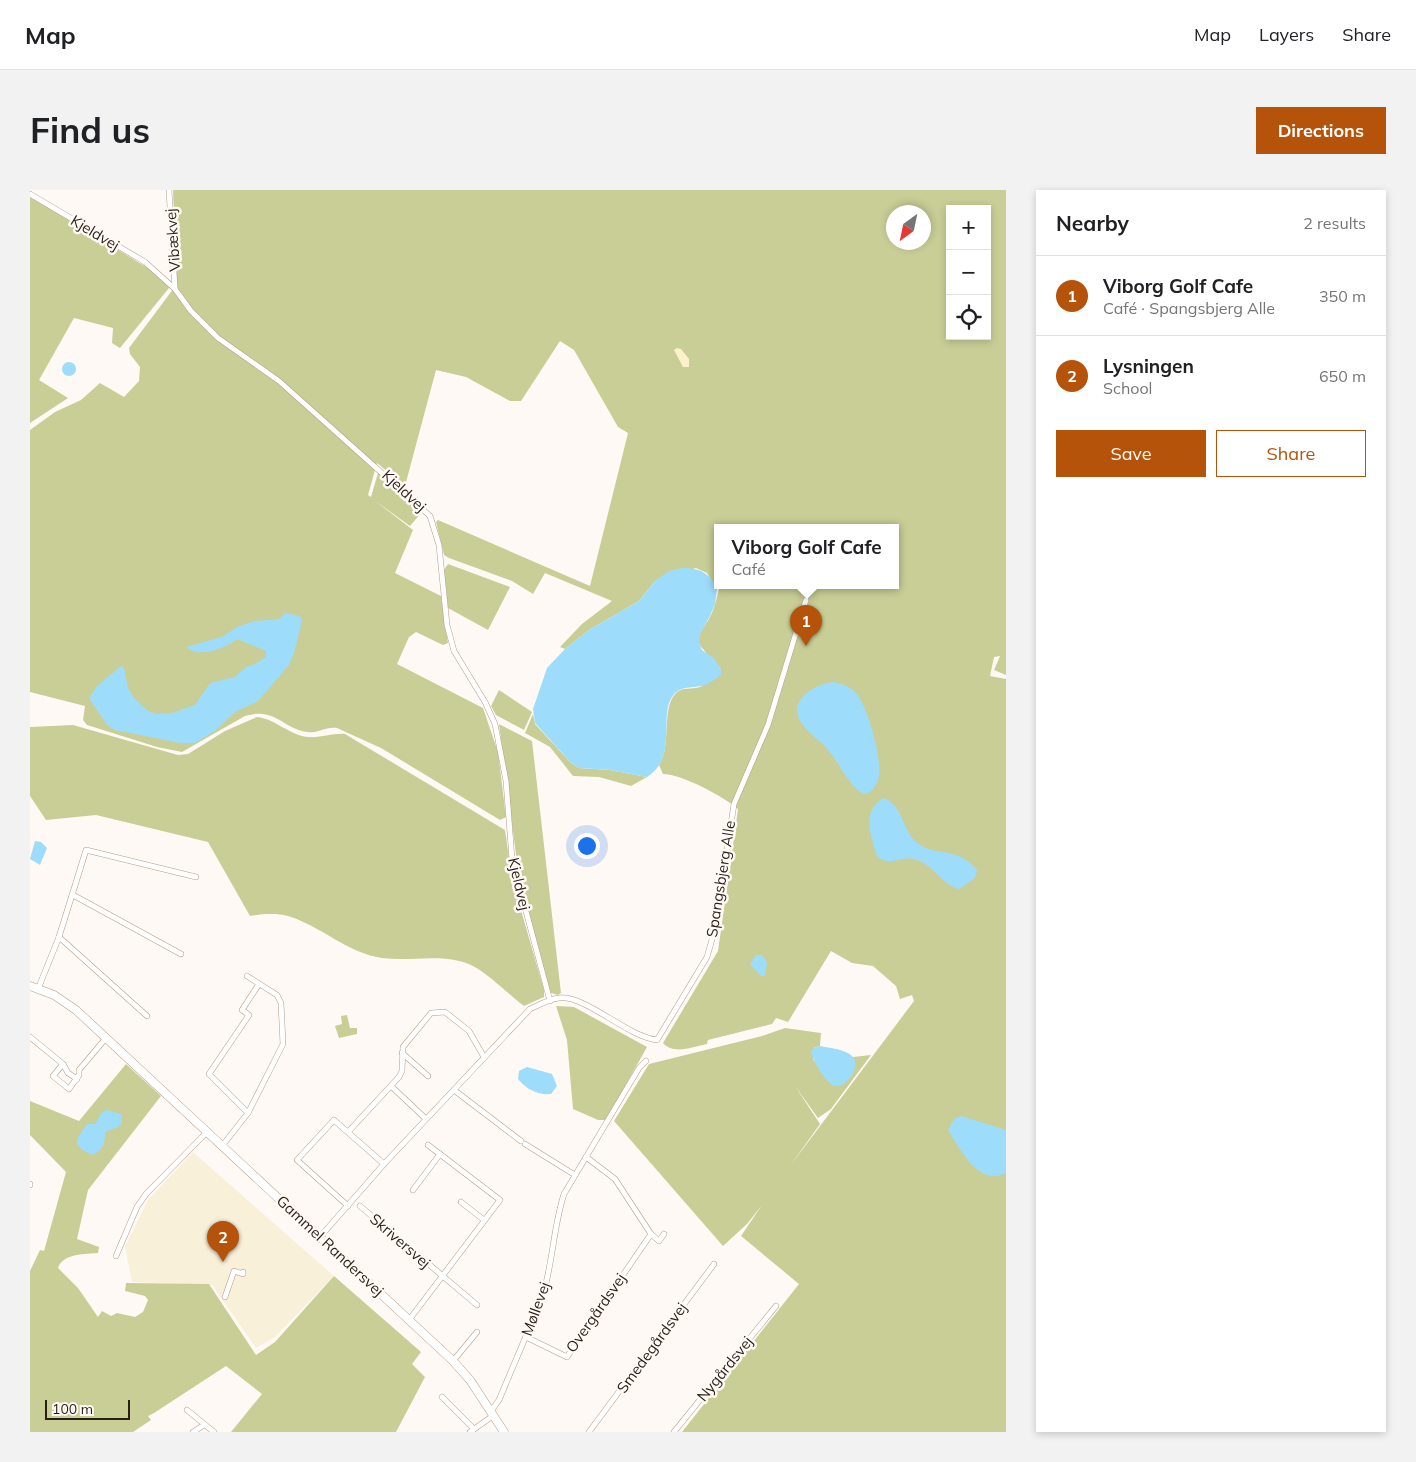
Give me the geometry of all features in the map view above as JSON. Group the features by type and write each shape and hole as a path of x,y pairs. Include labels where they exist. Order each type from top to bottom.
{"street":[{"name":"Vibækvej","path":"169,190 176,289"},
{"name":"Kjeldvej","path":"30,194 145,262 176,289 190,311 218,338 279,381 430,516 439,545 447,625 454,651 485,702 495,724 500,746 512,859 550,1000"},
{"name":"Spangsbjerg Alle","path":"320,1237 384,1164 530,1009 550,1000 560,998 574,1001 642,1037 657,1040 707,956 715,929 734,804 768,725 806,600"},
{"path":"38,989 59,937 86,850 196,877"},
{"path":"73,895 181,954"},
{"path":"59,937 147,1016"},
{"path":"222,1146 248,1113 282,1044 280,1003 277,995 246,976"},
{"path":"248,1113 208,1074 249,1015 242,1010 259,984"},
{"name":"Gammel Randersvej","path":"30,986 64,1001 106,1038 453,1361 470,1380 504,1432"},
{"path":"348,1132 391,1086 402,1071 402,1053 406,1040 431,1013 445,1012 468,1031 484,1057"},
{"path":"30,1037 63,1064 68,1073 76,1079"},
{"path":"63,1064 54,1076 69,1089 76,1079 79,1070 106,1038"},
{"path":"402,1053 428,1076"},
{"name":"Møllevej","path":"492,1413 526,1337 547,1282 557,1216 564,1194 639,1068 646,1061"},
{"path":"391,1086 426,1119"},
{"path":"454,1090 523,1142 575,1175"},
{"path":"348,1206 297,1160 334,1120 384,1164"},
{"path":"116,1256 137,1207 146,1194 207,1132"},
{"name":"Skriversvej","path":"409,1320 500,1200 428,1145"},
{"path":"413,1190 440,1154"},
{"path":"586,1158 615,1179 651,1234 659,1241 664,1234"},
{"path":"461,1202 484,1220"},
{"name":"Skriversvej","path":"360,1206 477,1305"},
{"name":"Overgårdsvej","path":"526,1337 566,1357 651,1234"},
{"name":"Smedegårdsvej","path":"590,1432 714,1264"},
{"path":"225,1297 234,1271 242,1274 243,1272"},
{"name":"Nygårdsvej","path":"674,1432 776,1306"},
{"path":"453,1361 477,1332"},
{"path":"442,1397 472,1431 492,1413"},
{"path":"187,1410 214,1432"},
{"path":"193,1432 204,1425"}],"shaded area":[{"path":"193,1152 334,1276 275,1337 256,1348 212,1285 132,1282 125,1247 148,1200"}],"green space":[{"path":"173,190 1006,190 1006,675 994,670 1000,656 994,657 990,676 1006,679 1006,1432 682,1432 799,1284 741,1236 762,1205 747,1224 723,1246 614,1121 649,1064 762,1036 785,1028 821,1033 820,1046 813,1048 813,1059 833,1085 855,1063 853,1057 871,1055 831,1109 818,1118 795,1086 820,1124 790,1166 914,1001 912,995 900,999 896,986 873,966 852,963 831,951 788,1022 776,1018 772,1024 708,1040 707,1044 689,1048 672,1049 663,1043 718,951 738,809 723,798 702,787 681,778 663,774 659,765 665,748 668,709 675,694 681,690 703,686 721,670 699,643 700,633 713,611 719,589 899,589 899,524 714,524 714,584 707,573 696,568 655,581 639,601 589,630 565,649 560,647 582,624 612,601 545,573 533,594 512,581 449,558 444,555 436,522 438,520 590,586 628,433 618,427 574,350 560,341 521,401 510,401 466,377 436,370 405,486 377,463 368,495 371,497 378,473 422,512 410,526 374,500 413,530 395,573 441,596 448,643 443,645 416,632 409,637 397,664 483,708 498,752 506,817 500,820 381,748 337,728 307,732 291,727 271,716 255,714 245,716 182,752 157,747 87,725 83,720 85,706 30,692 30,430 55,412 81,400 100,383 124,397 139,381 140,367 130,354 129,348 177,284"},
{"path":"30,196 151,270 167,283 169,288 120,348 112,343 113,328 74,318 39,380 68,398 30,423"},
{"path":"448,564 510,587 488,630 448,608 444,570"},
{"path":"499,690 532,712 524,730 496,715 491,706"},
{"path":"533,714 535,724 570,762 579,768 610,770 647,777 631,786 599,777 573,776 550,747 525,733"},
{"path":"257,717 264,718 302,736 313,737 345,734 505,830 512,879 544,990 544,997 524,1006 486,975 473,966 462,962 440,958 382,958 357,951 312,926 288,916 269,914 250,916 208,842 96,815 46,820 30,796 30,727 73,725 178,755 188,754 225,731"},
{"path":"499,724 532,741 561,993 558,995 551,993 548,985 520,885"},
{"path":"556,1006 574,1007 647,1047 606,1120 598,1120 573,1109 567,1040"},
{"path":"347,1015 350,1028 357,1028 357,1034 339,1038 335,1026 342,1024 341,1016"},
{"path":"126,1064 161,1096 88,1190 77,1239 99,1247 98,1253 70,1257 65,1259 58,1268 78,1288 98,1317 102,1311 111,1316 117,1313 135,1317 143,1312 148,1300 145,1296 125,1291 126,1283 209,1284 256,1355 275,1342 334,1276 421,1352 412,1364 425,1377 396,1432 231,1432 262,1394 226,1366 148,1416 151,1420 133,1432 30,1432 30,1271 40,1250 44,1251 66,1172 30,1135 30,1101 79,1121"}],"sand":[{"path":"677,348 681,349 689,359 689,367 683,367 674,350"}],"water":[{"path":"66,362 72,362 76,369 72,376 66,376 62,372 62,366"},
{"path":"682,568 699,570 711,579 714,589 717,589 715,604 700,634 699,643 702,650 714,658 721,670 721,675 706,685 684,688 675,693 670,701 667,712 663,758 657,768 647,777 610,770 579,768 570,762 535,723 533,709 547,668 565,649 589,630 639,601 655,581 669,571"},
{"path":"285,613 300,616 302,620 289,665 258,701 235,712 216,730 195,743 180,743 115,730 107,725 89,698 97,686 121,666 124,668 128,688 134,698 148,711 157,714 172,713 195,705 210,683 235,677 246,667 266,657 266,651 237,639 226,646 212,651 198,652 186,647 222,637 237,627 255,621 279,619"},
{"path":"833,682 849,687 857,694 870,722 878,758 879,776 874,788 869,793 864,794 853,786 832,755 806,729 798,717 797,709 803,696 817,687"},
{"path":"883,798 894,805 915,841 930,849 961,857 977,870 975,878 959,889 947,883 920,861 909,858 886,861 877,856 869,825 872,810"},
{"path":"35,841 41,842 47,848 40,865 30,859"},
{"path":"756,955 762,955 767,962 765,976 761,976 750,964"},
{"path":"820,1046 842,1051 853,1057 855,1061 854,1071 851,1077 843,1084 838,1086 830,1083 817,1066 811,1053 813,1048"},
{"path":"527,1067 552,1074 557,1086 551,1094 533,1091 518,1079 519,1071"},
{"path":"107,1110 121,1114 122,1123 118,1127 105,1132 103,1145 93,1155 82,1150 77,1144 78,1137 87,1124 95,1124 102,1112"},
{"path":"961,1116 1006,1130 1006,1173 996,1176 987,1175 971,1164 948,1130 954,1119"}],"place":[{"name":"Viborg Golf Cafe","path":"806,646"},
{"name":"Lysningen","path":"223,1262"}]}
